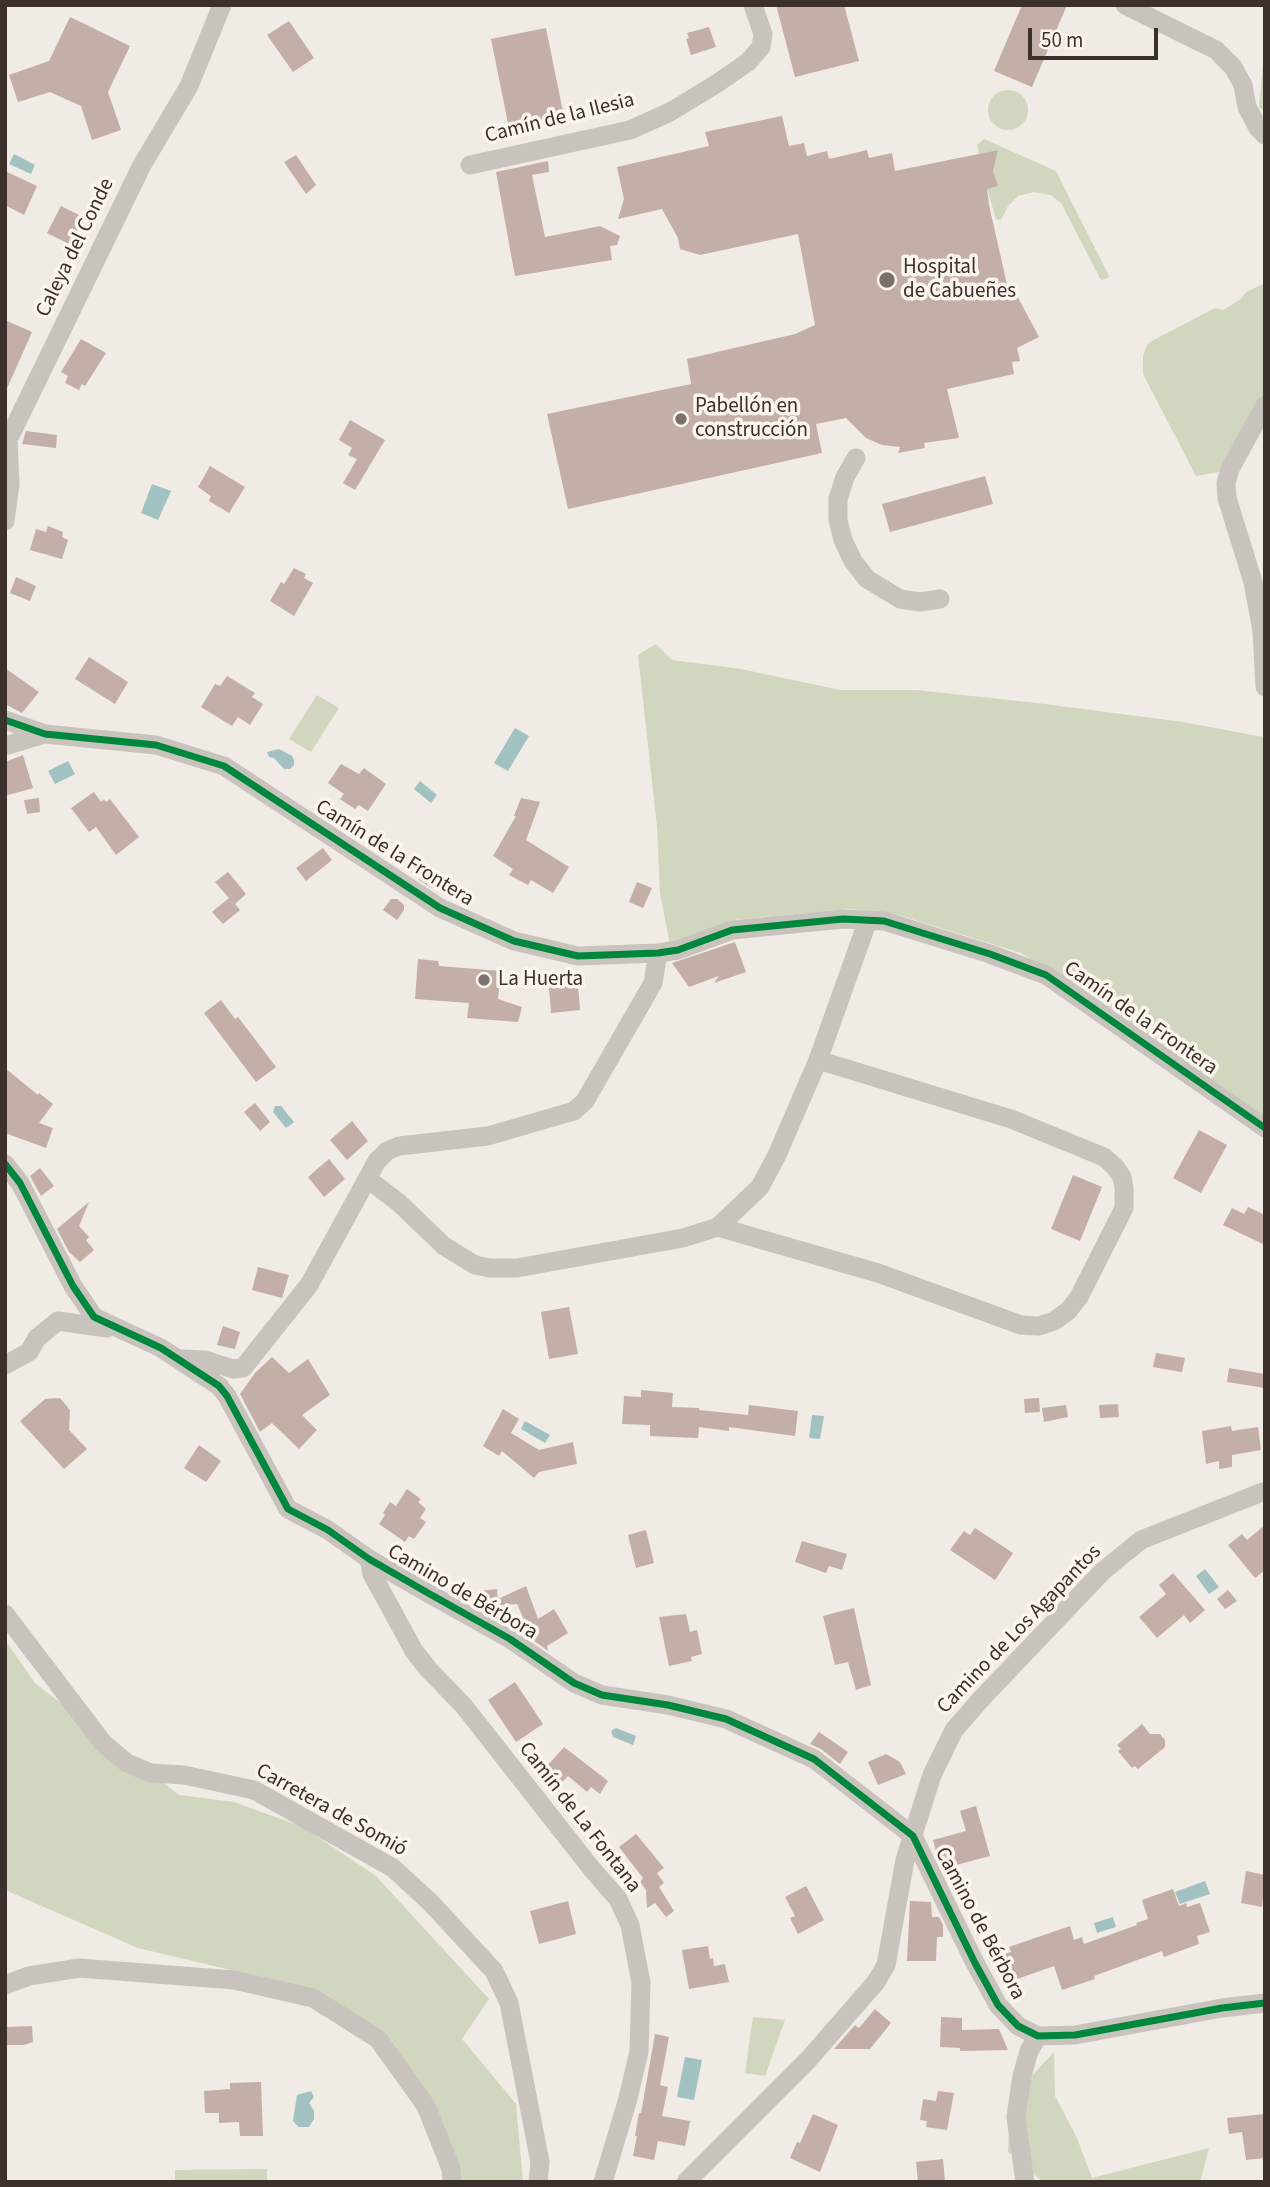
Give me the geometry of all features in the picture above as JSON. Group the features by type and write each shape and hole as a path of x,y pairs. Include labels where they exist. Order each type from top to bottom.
{"street":[{"name":"Caleya del Conde","path":"5,521 10,484 7,439 142,165 189,86 222,5"},
{"name":"Camín de la Ilesia","path":"470,164 630,130 670,112 737,69 761,47 763,34 753,5"},
{"path":"1125,5 1216,50 1234,66 1243,85 1247,107 1258,128 1265,135"},
{"path":"1265,405 1230,469 1226,483 1227,498 1253,582 1262,631 1265,687"},
{"path":"856,458 845,477 838,499 838,520 852,561 867,579 900,599 920,602 940,599"},
{"path":"5,720 44,734"},
{"path":"5,746 44,734"},
{"name":"Camín de la Frontera","path":"44,734 156,745 224,766 440,908 514,941 578,956 658,953 678,950 732,930 844,919 884,921 990,954 1046,975 1265,1128"},
{"path":"369,1180 398,1202 444,1246 475,1265 490,1268 517,1268 683,1238 718,1227 760,1187 777,1155 818,1060 867,920"},
{"path":"178,1358 205,1360 233,1369 243,1368 309,1285 369,1180 377,1161 387,1151 399,1146 488,1136 574,1111 585,1101 653,983 658,953"},
{"path":"718,1227 878,1273 1021,1325 1039,1326 1054,1321 1068,1311 1079,1297 1124,1208 1122,1177 1104,1157 1011,1119 818,1060"},
{"name":"Camino de Bérbora","path":"5,1164 20,1183 73,1286 94,1317 178,1358 219,1385 288,1509 328,1530 369,1559 510,1639 574,1683 602,1695 668,1705 726,1719 814,1759 913,1836 998,2005 1018,2026 1038,2036"},
{"path":"5,1365 29,1352 37,1338 58,1321 126,1332"},
{"name":"Camino de Los Agapantos","path":"686,2182 808,2060 876,1982 887,1965 898,1891 913,1836 932,1775 954,1730 1103,1571 1141,1541 1265,1491"},
{"name":"Camín de La Fontana","path":"369,1559 372,1574 414,1651 463,1705 618,1899 630,1925 641,1983 639,2052 603,2182"},
{"name":"Carretera de Somió","path":"5,1614 103,1744 127,1763 151,1773 184,1774 254,1790 393,1868 440,1913 494,1971 509,2003 540,2162 538,2182"},
{"path":"5,1985 29,1976 79,1968 234,1980 313,1998 378,2039 426,2106 451,2169 452,2182"},
{"path":"1025,2182 1016,2117 1021,2077 1029,2052 1038,2036 1075,2035 1222,2008 1265,2003"}],"green space":[{"path":"1265,40 1265,111 1259,107"},
{"path":"1008,90 1022,96 1028,110 1022,124 1008,130 994,124 988,110 994,96"},
{"path":"984,139 1056,171 1108,278 1101,280 1061,203 1051,195 1034,192 1018,196 1008,206 1001,220 996,219 987,189 997,186 993,171 998,150 979,154 977,145"},
{"path":"1265,283 1265,397 1219,472 1196,476 1143,374 1143,356 1148,343 1215,308 1223,310 1241,299 1246,292"},
{"path":"656,644 672,660 741,669 840,690 916,690 1037,703 1183,722 1263,737 1265,1119 1090,994 1021,953 902,916 850,909 732,920 670,945 660,893 657,827 638,655"},
{"path":"317,695 339,708 311,752 289,739"},
{"path":"5,1640 35,1683 179,1795 234,1802 303,1827 376,1876 489,1999 462,2039 516,2104 523,2182 456,2182 383,2032 315,1990 138,1948 5,1890"},
{"path":"753,2017 785,2020 765,2076 745,2073"},
{"path":"1054,2052 1055,2096 1077,2138 1092,2178 1209,2148 1200,2182 1043,2182 1008,2152 1010,2099"},
{"path":"267,2169 267,2182 175,2182 175,2170"}],"water":[{"path":"14,154 35,165 31,174 9,164"},
{"path":"152,484 171,491 158,520 141,513"},
{"path":"515,728 529,736 508,771 494,763"},
{"path":"279,749 292,756 294,765 290,769 284,769 274,758 269,757 267,752"},
{"path":"68,761 75,774 55,784 48,771"},
{"path":"420,781 437,795 431,803 414,789"},
{"path":"275,1106 281,1106 294,1122 286,1128 273,1112"},
{"path":"812,1415 824,1416 820,1439 809,1438"},
{"path":"525,1421 550,1435 545,1443 521,1429"},
{"path":"1205,1569 1219,1587 1209,1594 1196,1576"},
{"path":"616,1728 636,1736 633,1745 613,1737 611,1731"},
{"path":"1205,1881 1210,1894 1180,1904 1175,1892"},
{"path":"1113,1917 1116,1927 1097,1933 1094,1923"},
{"path":"685,2057 702,2060 694,2100 677,2097"},
{"path":"311,2091 314,2097 309,2103 314,2111 314,2119 309,2127 299,2127 293,2121 297,2095"}],"building":[{"path":"776,5 844,5 859,61 795,77"},
{"path":"1022,5 1067,5 1032,87 994,71"},
{"path":"70,17 130,46 108,92 121,130 92,140 81,106 50,92 18,102 9,75 49,61"},
{"path":"289,21 314,58 293,72 267,35"},
{"path":"709,27 716,47 691,55 687,33"},
{"path":"546,28 564,117 509,128 491,39"},
{"name":"Hospital de Cabueñes","path":"782,116 789,146 804,143 807,156 827,151 829,159 867,150 869,158 892,153 895,171 998,150 993,171 998,186 987,189 989,205 1008,289 1013,288 1039,337 1017,348 1020,361 1012,362 1014,374 947,389 959,438 924,443 925,448 898,453 900,447 882,445 866,438 846,418 816,424 822,453 568,509 547,414 691,384 687,359 795,334 815,325 798,234 700,255 680,249 678,238 662,209 618,219 624,199 617,167 709,146 705,132"},
{"path":"296,155 316,185 306,194 284,162"},
{"path":"548,161 549,172 532,175 545,237 600,226 620,236 617,245 610,246 612,260 515,276 496,172"},
{"path":"5,171 37,186 24,215 5,205"},
{"path":"61,206 85,218 71,245 47,233"},
{"path":"5,320 32,332 5,393"},
{"path":"81,339 106,353 85,386 82,384 79,390 65,383 68,376 61,372"},
{"path":"350,420 385,440 355,490 343,483 357,459 348,455 352,448 339,440"},
{"path":"26,431 57,435 56,448 22,444"},
{"path":"210,466 245,487 229,513 209,501 211,496 198,487"},
{"path":"985,476 993,504 890,532 882,504"},
{"path":"48,526 63,532 62,537 68,540 62,559 30,550 36,529 46,532"},
{"path":"294,568 306,574 304,578 313,583 294,616 270,601 281,582 284,584"},
{"path":"16,577 36,586 30,601 10,593"},
{"path":"89,657 128,682 115,704 75,679"},
{"path":"5,668 39,692 22,713 5,704"},
{"path":"227,676 255,693 252,697 263,704 250,725 238,717 232,726 201,707 215,684 220,686"},
{"path":"23,755 33,788 5,796 5,762"},
{"path":"341,764 359,774 364,768 386,784 368,811 359,805 355,809 340,799 344,794 328,783"},
{"path":"94,792 101,802 110,799 139,837 116,855 96,827 89,832 71,808"},
{"path":"39,798 40,812 27,814 24,800"},
{"path":"521,798 540,802 526,840 569,867 553,893 531,880 528,885 509,875 513,869 493,856 516,816"},
{"path":"323,848 332,860 306,881 296,868"},
{"path":"425,869 439,877 432,888 419,880"},
{"path":"228,872 246,894 235,904 240,910 223,924 212,912 229,898 215,882"},
{"path":"637,882 652,888 643,908 629,902"},
{"path":"391,899 397,899 404,905 404,910 397,920 383,910"},
{"path":"735,942 746,972 714,983 719,976 689,987 672,963"},
{"path":"418,959 438,961 439,966 501,971 498,999 522,1007 518,1022 467,1018 469,1003 415,999"},
{"path":"578,985 580,1010 551,1013 549,987"},
{"path":"221,1000 235,1019 238,1017 276,1067 256,1082 204,1013"},
{"path":"5,1068 53,1104 39,1123 53,1128 46,1148 5,1133"},
{"path":"255,1103 270,1122 260,1131 244,1112"},
{"path":"352,1121 368,1141 347,1160 330,1140"},
{"path":"1199,1130 1227,1145 1201,1193 1173,1178"},
{"path":"329,1159 345,1179 324,1197 308,1177"},
{"path":"40,1168 54,1186 41,1196 30,1176"},
{"path":"1073,1175 1102,1187 1080,1241 1051,1229"},
{"path":"89,1202 79,1226 89,1237 86,1240 94,1250 80,1262 69,1252 57,1229"},
{"path":"1248,1207 1265,1215 1265,1245 1223,1225 1232,1208 1244,1214"},
{"path":"258,1267 289,1275 282,1298 252,1290"},
{"path":"569,1307 578,1354 549,1359 541,1312"},
{"path":"223,1326 240,1332 235,1349 217,1345"},
{"path":"1156,1353 1185,1358 1182,1372 1153,1367"},
{"path":"272,1357 289,1373 308,1359 330,1395 302,1415 317,1430 299,1449 272,1423 260,1432 240,1394 255,1373"},
{"path":"1229,1368 1265,1374 1265,1388 1227,1382"},
{"path":"641,1390 673,1393 672,1407 748,1415 749,1405 798,1411 795,1436 729,1427 729,1431 699,1427 698,1438 650,1436 650,1425 622,1424 624,1396 641,1397"},
{"path":"60,1398 70,1410 69,1430 87,1449 64,1469 20,1421 45,1399"},
{"path":"1039,1398 1040,1412 1025,1413 1024,1399"},
{"path":"1118,1404 1119,1417 1100,1418 1099,1405"},
{"path":"1066,1405 1068,1417 1044,1422 1042,1408"},
{"path":"503,1409 519,1419 511,1433 539,1450 573,1442 577,1464 539,1472 534,1478 502,1451 499,1456 483,1446"},
{"path":"1231,1426 1232,1431 1258,1427 1261,1450 1232,1455 1232,1467 1219,1469 1219,1461 1206,1464 1202,1431"},
{"path":"199,1445 221,1461 206,1482 184,1468"},
{"path":"407,1489 421,1499 418,1502 426,1509 420,1518 426,1522 414,1539 409,1536 405,1542 379,1524 390,1502 396,1506"},
{"path":"1265,1525 1265,1570 1255,1578 1228,1545 1242,1534 1247,1540"},
{"path":"975,1528 1013,1553 995,1580 950,1550 964,1531 970,1535"},
{"path":"646,1530 654,1563 636,1568 628,1535"},
{"path":"802,1541 847,1554 842,1570 829,1566 826,1573 795,1562"},
{"path":"1173,1573 1205,1610 1190,1623 1184,1615 1157,1638 1139,1617 1166,1594 1159,1585"},
{"path":"526,1586 538,1619 554,1609 568,1633 547,1646 548,1651 533,1640 517,1604 482,1607 480,1591 497,1589 498,1599"},
{"path":"1228,1590 1237,1601 1225,1609 1217,1599"},
{"path":"854,1608 871,1685 856,1690 848,1662 835,1665 823,1616"},
{"path":"686,1614 690,1632 697,1630 702,1654 691,1657 692,1661 669,1666 659,1617"},
{"path":"515,1682 543,1724 516,1742 488,1700"},
{"path":"1142,1724 1150,1734 1160,1734 1165,1740 1165,1747 1138,1769 1135,1766 1132,1768 1118,1751 1121,1749 1117,1745"},
{"path":"819,1732 848,1752 840,1764 810,1744"},
{"path":"564,1747 608,1781 600,1794 591,1787 587,1792 568,1776 554,1791 538,1776"},
{"path":"886,1754 900,1762 906,1774 878,1785 868,1762"},
{"path":"976,1806 990,1856 945,1868 944,1862 940,1863 938,1859 933,1840 966,1831 960,1811"},
{"path":"636,1834 664,1868 657,1873 664,1883 659,1887 674,1911 666,1917 655,1903 647,1908 646,1890 640,1882 643,1878 619,1847"},
{"path":"1246,1871 1265,1875 1262,1907 1241,1903"},
{"path":"806,1886 824,1920 798,1934 790,1918 795,1916 785,1897"},
{"path":"1173,1889 1179,1906 1186,1903 1187,1907 1200,1903 1210,1932 1197,1936 1199,1944 1164,1957 1162,1951 1062,1990 1054,1966 1017,1979 1016,1975 1010,1977 1001,1955 1011,1952 1009,1947 1070,1926 1074,1940 1082,1937 1084,1944 1148,1919 1142,1900"},
{"path":"568,1901 576,1934 539,1944 530,1911"},
{"path":"910,1901 931,1902 932,1917 939,1917 943,1925 943,1937 937,1937 936,1961 907,1961"},
{"path":"708,1946 714,1966 725,1964 729,1982 689,1989 682,1950"},
{"path":"875,2009 891,2023 870,2049 834,2049 855,2025 859,2028"},
{"path":"941,2017 962,2018 962,2030 999,2029 1008,2050 960,2051 960,2048 940,2047"},
{"path":"32,2026 33,2042 5,2045 5,2027"},
{"path":"655,2034 669,2037 660,2085 668,2087 662,2116 690,2121 685,2146 658,2141 654,2160 633,2156"},
{"path":"261,2082 263,2136 240,2136 239,2122 219,2123 219,2113 205,2113 204,2091 230,2089 230,2083"},
{"path":"938,2091 954,2093 947,2130 926,2127 927,2121 920,2120 923,2099 936,2101"},
{"path":"813,2114 838,2125 820,2172 790,2158"},
{"path":"1265,2114 1265,2158 1246,2160 1242,2132 1229,2134 1227,2118"},
{"path":"943,2159 945,2182 918,2182 916,2162"}],"cycle path":[{"path":"5,720 45,734 156,745 224,766 440,908 514,941 578,956 658,953 678,950 732,930 843,919 884,921 990,954 1046,975 1265,1128"},
{"path":"5,1164 20,1183 73,1286 94,1317 161,1348 219,1386 288,1509 328,1530 369,1559 510,1639 574,1683 602,1695 668,1705 726,1719 814,1759 913,1836 998,2005 1018,2026 1038,2036 1075,2035 1222,2008 1265,2003"}],"place":[{"name":"Hospital de Cabueñes","path":"887,280"},
{"name":"Pabellón en construcción","path":"681,419"},
{"name":"La Huerta","path":"484,980"}]}
